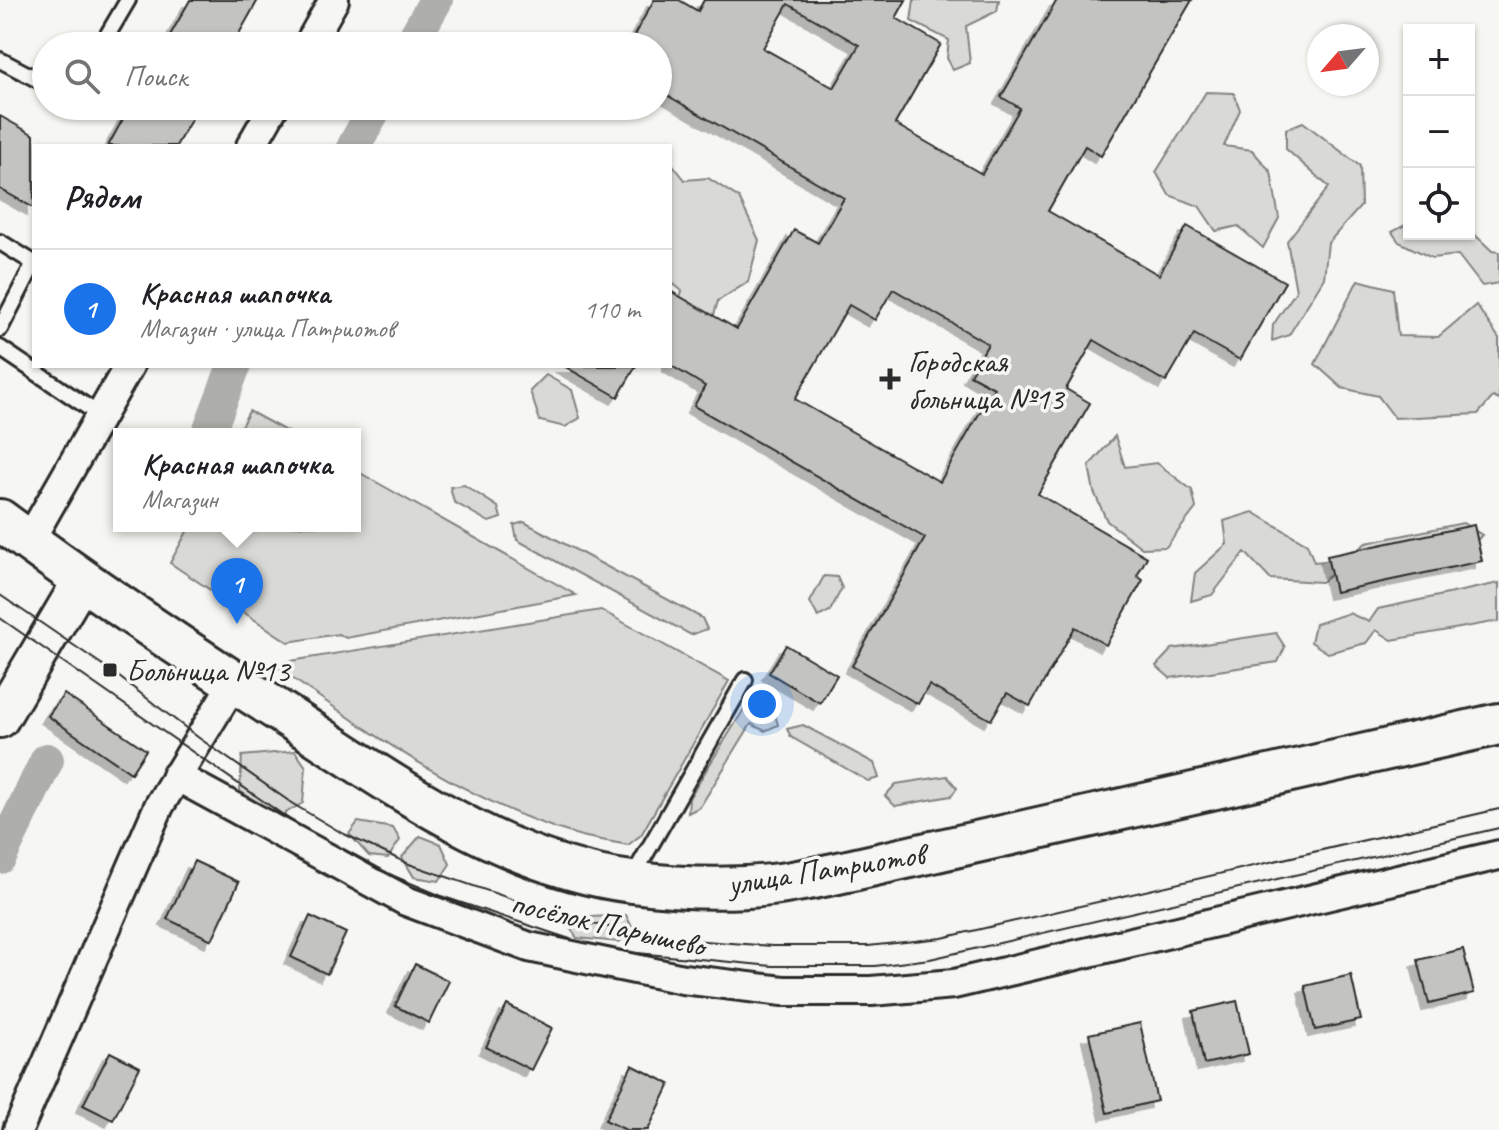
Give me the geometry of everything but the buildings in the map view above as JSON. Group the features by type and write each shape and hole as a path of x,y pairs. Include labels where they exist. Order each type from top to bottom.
{"main road":[{"name":"улица Патриотов","path":"14,530 82,580 234,682 441,814 567,868 629,882 698,888 770,885 848,871 1499,724"}],"street":[{"path":"316,32 334,0"},
{"path":"252,144 266,120"},
{"path":"14,530 101,416 128,368"},
{"path":"0,719 82,580"},
{"path":"18,1130 159,806 234,682"},
{"name":"посёлок Парышево","path":"176,776 406,901 529,947 683,979 783,991 871,991 954,984 1499,855"}],"lane":[{"path":"109,32 128,0"},
{"path":"0,60 32,77"},
{"path":"0,242 32,262"},
{"path":"0,329 32,267"},
{"path":"0,348 101,416"},
{"path":"629,882 745,680"}],"shaded area":[{"path":"914,0 999,0 997,11 966,26 970,63 953,70 947,58 949,40 911,21"},
{"path":"1206,92 1234,93 1240,110 1224,146 1252,150 1271,172 1279,218 1263,248 1238,226 1216,231 1199,206 1169,195 1156,172"},
{"path":"1303,122 1360,166 1361,206 1328,243 1324,278 1289,335 1272,341 1273,325 1296,291 1287,241 1329,187 1286,149 1286,129"},
{"path":"672,164 685,180 708,178 739,198 759,240 748,282 718,301 711,325 676,308 682,291 672,283"},
{"path":"1403,226 1403,240 1475,240 1475,235 1492,251 1499,252 1499,283 1482,286 1458,255 1432,258 1399,242 1392,232"},
{"path":"1358,280 1393,289 1398,336 1438,337 1476,305 1499,338 1499,400 1493,397 1478,414 1395,418 1378,396 1342,388 1315,364"},
{"path":"546,375 572,390 580,418 565,427 540,421 530,391"},
{"path":"249,411 280,428 240,428"},
{"path":"1115,436 1125,467 1157,463 1192,490 1196,508 1166,547 1142,548 1107,521 1094,492 1089,466"},
{"path":"361,473 576,595 346,638 338,634 288,642 170,563 187,532 361,532"},
{"path":"464,485 498,507 501,518 489,522 454,502 450,487"},
{"path":"1253,512 1307,544 1314,562 1345,559 1366,543 1463,523 1482,535 1469,549 1343,566 1321,582 1270,579 1245,552 1212,595 1191,601 1195,573 1227,544 1224,521"},
{"path":"524,522 702,618 707,629 691,635 517,540 514,525"},
{"path":"824,576 837,577 842,588 830,611 818,617 810,602"},
{"path":"1499,583 1499,621 1392,640 1376,630 1366,643 1328,653 1311,642 1315,624 1349,613 1369,622 1378,609"},
{"path":"601,610 729,681 641,835 628,845 574,834 492,802 416,761 272,664"},
{"path":"1276,633 1285,647 1278,662 1170,678 1156,666 1172,649"},
{"path":"749,701 775,714 778,725 765,731 751,724 700,807 688,813 689,798"},
{"path":"803,725 874,763 879,778 868,781 791,737 787,729"},
{"path":"295,751 306,767 303,803 278,817 240,791 242,756"},
{"path":"947,776 957,788 951,796 895,806 885,796 896,784"},
{"path":"358,822 393,828 400,840 388,858 369,856 349,834"},
{"path":"420,836 441,844 450,864 439,881 414,877 402,857"},
{"path":"626,915 634,931 619,942 577,938 568,925 574,918"}],"waterway":[{"path":"418,32 436,0"},
{"path":"355,144 368,120"},
{"path":"210,428 233,368"},
{"path":"0,857 47,760"}],"tram line":[{"path":"0,595 110,670 293,804 342,833 409,864 573,920 664,938 772,946 868,946 942,938 1499,809"},
{"path":"0,618 289,819 377,869 444,897 573,940 627,952 772,966 875,966 930,959 1499,828"}],"place":[{"name":"Городская больница №13","path":"890,379"},
{"name":"Красная шапочка","path":"237,624"},
{"name":"Больница №13","path":"110,670"}]}
